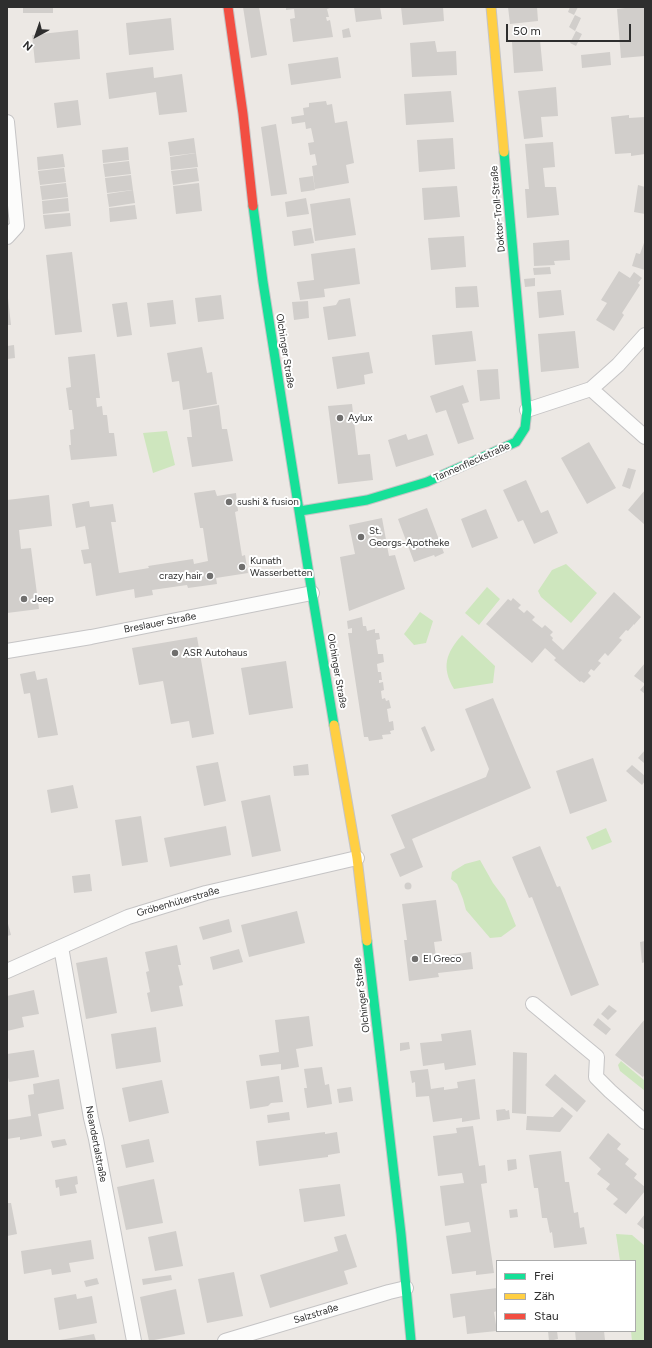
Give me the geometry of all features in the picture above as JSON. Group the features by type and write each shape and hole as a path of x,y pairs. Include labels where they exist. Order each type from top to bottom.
{"main road":[{"name":"Olchinger Straße","path":"228,7 243,114 254,216 312,593 357,858 374,996 411,1341"},
{"name":"Doktor-Troll-Straße","path":"491,7 527,410"},
{"name":"Tannenfleckstraße","path":"300,511 374,498 426,482 483,457 516,442 525,428 527,410"}],"street":[{"path":"7,122 17,226 7,237"},
{"path":"527,410 591,389 618,365 645,335"},
{"path":"591,389 645,437"},
{"name":"Breslauer Straße","path":"7,651 77,639 312,593"},
{"name":"Gröbenhüterstraße","path":"7,971 128,917 199,895 357,858"},
{"name":"Neandertalstraße","path":"61,947 91,1118 134,1341"},
{"path":"533,1004 597,1057 596,1077 645,1122"},
{"name":"Salzstraße","path":"225,1341 406,1288"}],"green space":[{"path":"167,431 175,465 153,473 143,433"},
{"path":"566,564 597,593 571,623 541,597 538,591 552,570"},
{"path":"487,587 500,599 479,625 465,613"},
{"path":"420,612 433,621 426,643 414,645 404,634"},
{"path":"462,635 495,666 493,683 454,689 448,674 447,660 452,648"},
{"path":"606,828 612,842 592,850 586,837"},
{"path":"480,860 493,883 505,899 516,926 501,937 490,938 466,910 457,884 451,879 452,872 465,864"},
{"path":"621,1061 645,1081 645,1091 620,1071 618,1065"},
{"path":"616,1234 632,1235 645,1246 645,1341 632,1341 631,1332 636,1332 636,1260 620,1260"}],"building":[{"path":"23,7 53,7 53,13 23,13"},
{"path":"243,7 259,7 267,55 251,58"},
{"path":"286,7 333,7 327,9 329,17 326,17 327,21 330,20 333,37 293,42 290,19 295,18 294,9 286,10"},
{"path":"354,7 380,7 382,19 356,22"},
{"path":"401,7 443,7 444,21 403,25"},
{"path":"508,7 537,7 538,21 510,24"},
{"path":"570,7 578,7 574,15 568,12"},
{"path":"645,7 645,56 621,58 617,9"},
{"path":"575,15 581,18 575,31 569,27"},
{"path":"171,18 174,50 129,55 126,23"},
{"path":"349,28 351,37 343,38 342,30"},
{"path":"78,30 80,59 35,63 32,35"},
{"path":"576,31 582,34 576,46 570,43"},
{"path":"540,40 543,71 514,73 512,42"},
{"path":"435,41 437,52 456,51 457,75 412,77 410,43"},
{"path":"610,52 611,65 582,68 581,55"},
{"path":"338,57 341,78 291,85 288,64"},
{"path":"153,67 154,78 182,74 187,112 159,115 156,92 109,99 106,73"},
{"path":"556,87 558,116 541,117 543,137 524,139 518,91"},
{"path":"451,91 454,122 406,125 404,94"},
{"path":"78,100 81,125 57,128 54,103"},
{"path":"326,101 327,105 332,104 335,123 347,121 354,163 346,165 349,183 315,189 312,166 317,165 315,154 310,155 308,143 314,142 311,128 306,129 305,122 292,124 291,117 304,115 303,108 309,107 309,103"},
{"path":"629,115 629,118 645,117 645,154 631,156 631,153 615,154 611,117"},
{"path":"276,124 287,194 271,196 261,127"},
{"path":"194,138 196,153 170,156 168,142"},
{"path":"453,138 455,169 419,172 417,140"},
{"path":"553,142 555,167 543,168 545,187 556,187 559,215 527,218 525,189 529,189 525,144"},
{"path":"128,147 129,160 103,163 102,150"},
{"path":"196,153 198,167 171,170 170,157"},
{"path":"63,154 65,167 38,170 37,157"},
{"path":"129,161 131,174 105,177 103,164"},
{"path":"64,168 66,182 40,185 38,171"},
{"path":"197,168 199,181 173,185 171,171"},
{"path":"131,175 133,190 107,193 105,178"},
{"path":"313,176 315,190 301,192 299,178"},
{"path":"66,183 68,197 42,200 40,186"},
{"path":"199,183 202,211 176,214 173,186"},
{"path":"638,185 645,187 645,214 634,212"},
{"path":"457,186 460,217 424,220 422,188"},
{"path":"133,190 135,203 109,207 107,194"},
{"path":"68,198 69,211 43,214 42,201"},
{"path":"306,198 309,214 287,217 285,202"},
{"path":"350,198 356,235 315,241 310,204"},
{"path":"135,205 137,219 110,222 109,208"},
{"path":"70,213 71,226 45,229 43,215"},
{"path":"311,228 314,243 294,246 292,231"},
{"path":"464,236 466,267 431,270 428,238"},
{"path":"569,240 570,260 554,261 555,265 534,266 533,243"},
{"path":"645,240 645,270 632,266 636,253 640,254"},
{"path":"355,248 360,284 324,289 325,297 300,300 297,282 314,280 311,254"},
{"path":"72,252 82,332 55,335 46,255"},
{"path":"550,267 551,274 534,275 533,268"},
{"path":"619,271 630,278 634,272 642,278 638,283 640,285 622,313 624,315 614,331 596,320 607,303 601,300"},
{"path":"535,278 535,286 525,287 524,279"},
{"path":"477,286 479,307 456,308 455,287"},
{"path":"561,290 564,315 539,318 537,292"},
{"path":"221,295 224,319 198,322 195,298"},
{"path":"8,298 11,325 7,325"},
{"path":"350,298 356,336 328,340 323,307 336,305 339,300"},
{"path":"173,300 176,324 150,327 147,303"},
{"path":"308,301 309,318 294,320 292,302"},
{"path":"127,302 132,335 117,337 112,304"},
{"path":"472,331 476,361 435,365 432,335"},
{"path":"575,331 579,368 541,372 538,334"},
{"path":"14,345 15,358 7,359 7,346"},
{"path":"202,347 207,373 212,372 217,404 183,410 179,381 172,382 167,353"},
{"path":"369,352 373,373 364,375 365,384 337,389 332,357"},
{"path":"95,354 100,398 96,398 97,407 102,406 103,415 107,415 109,433 114,433 117,456 71,460 69,445 71,445 70,430 74,429 72,410 69,410 66,388 71,387 68,357"},
{"path":"498,369 500,399 480,401 477,370"},
{"path":"463,385 469,402 462,404 474,439 458,444 446,410 436,413 430,396"},
{"path":"352,404 358,455 370,454 373,480 338,484 328,406"},
{"path":"219,405 222,429 227,429 233,461 192,467 187,437 192,437 189,410"},
{"path":"406,434 408,440 427,434 434,455 396,467 388,440"},
{"path":"589,442 616,488 587,504 561,458"},
{"path":"628,468 636,470 630,489 622,486"},
{"path":"526,480 541,513 548,510 558,533 534,544 523,520 518,522 503,490"},
{"path":"215,490 217,496 236,493 238,511 235,512 242,556 245,555 248,573 216,578 217,584 188,588 187,585 152,590 153,595 135,598 134,589 96,596 91,563 84,564 81,550 89,549 85,526 76,528 72,504 89,501 90,507 113,504 116,522 111,522 119,573 149,568 148,566 193,559 194,564 208,561 203,528 200,528 194,493"},
{"path":"645,490 645,525 628,510"},
{"path":"49,495 52,526 19,530 21,549 31,548 39,609 7,613 7,500"},
{"path":"427,508 444,553 435,557 434,555 414,562 398,519"},
{"path":"486,509 498,538 472,548 461,519"},
{"path":"382,518 389,556 395,555 405,589 349,611 340,557 355,554 349,525"},
{"path":"614,592 641,617 619,638 622,640 608,656 605,653 598,661 601,663 594,671 591,669 588,673 591,676 584,683 581,681 580,682 554,660 556,658 545,648 532,663 486,624 508,599 511,601 513,598 521,605 518,608 524,613 527,610 535,617 532,620 542,628 545,625 553,632 550,635 553,638 552,640 563,650"},
{"path":"362,617 363,626 366,626 367,631 375,629 375,633 379,633 380,639 376,640 378,654 383,654 384,662 377,664 378,672 381,672 382,680 379,680 379,683 383,682 384,690 381,691 382,699 385,698 386,701 389,700 391,708 387,709 389,722 393,721 394,730 390,731 391,734 382,735 383,739 369,741 368,737 364,737 348,633 352,633 352,628 348,629 347,621"},
{"path":"197,637 214,734 192,738 189,721 171,724 163,681 139,685 132,648"},
{"path":"286,661 293,708 249,715 241,668"},
{"path":"645,663 645,684 634,676"},
{"path":"35,671 37,680 47,678 58,735 38,738 30,693 24,694 20,674"},
{"path":"645,684 645,694 640,690"},
{"path":"493,698 531,788 412,839 423,867 400,877 390,854 405,848 391,815 486,777 489,769 465,709"},
{"path":"425,726 435,750 431,752 421,728"},
{"path":"645,750 645,762 644,763 638,758"},
{"path":"593,758 607,801 570,814 556,771"},
{"path":"218,762 226,801 204,806 196,766"},
{"path":"308,764 309,775 294,776 293,766"},
{"path":"632,765 645,776 645,781 642,785 626,771"},
{"path":"73,785 78,808 51,813 47,790"},
{"path":"270,795 281,851 252,857 241,801"},
{"path":"141,816 148,862 122,866 115,820"},
{"path":"226,826 231,855 170,867 164,838"},
{"path":"540,846 557,887 560,886 599,985 571,996 532,897 529,898 512,857"},
{"path":"90,874 92,891 74,893 72,876"},
{"path":"408,882 412,886 408,890 404,886"},
{"path":"436,900 442,941 434,942 436,957 471,952 473,969 438,973 439,977 409,981 404,940 407,940 402,904"},
{"path":"297,911 305,943 249,957 241,925"},
{"path":"229,919 232,932 203,940 199,927"},
{"path":"7,920 11,935 7,936"},
{"path":"645,941 645,962 642,963 640,942"},
{"path":"177,945 181,965 178,965 183,985 179,986 183,1006 151,1012 147,993 150,992 146,972 149,971 145,952"},
{"path":"239,949 243,962 213,970 210,957"},
{"path":"107,957 117,1013 86,1019 76,963"},
{"path":"34,990 39,1014 22,1017 24,1027 7,1031 7,996"},
{"path":"609,1005 617,1011 608,1020 601,1014"},
{"path":"309,1016 313,1046 296,1049 299,1067 281,1070 281,1064 261,1066 259,1055 279,1052 275,1020"},
{"path":"598,1018 611,1029 606,1035 593,1025"},
{"path":"645,1019 645,1074 643,1077 615,1055"},
{"path":"156,1027 161,1062 116,1069 111,1034"},
{"path":"471,1030 476,1065 445,1070 444,1063 423,1066 420,1043 442,1041 441,1034"},
{"path":"409,1042 410,1049 400,1051 400,1043"},
{"path":"34,1050 39,1077 9,1082 7,1073 7,1054"},
{"path":"513,1052 527,1053 526,1114 512,1113"},
{"path":"322,1067 325,1085 329,1084 332,1104 307,1108 304,1088 307,1088 304,1069"},
{"path":"428,1069 431,1089 444,1087 444,1090 458,1088 457,1082 475,1079 480,1119 462,1122 462,1118 433,1122 429,1096 416,1097 415,1082 412,1083 410,1071"},
{"path":"555,1074 586,1101 577,1112 545,1085"},
{"path":"279,1076 283,1102 271,1103 268,1106 250,1109 246,1081"},
{"path":"59,1079 64,1109 38,1114 42,1136 20,1140 20,1137 7,1139 7,1120 31,1116 28,1095 34,1094 33,1084"},
{"path":"162,1080 169,1113 129,1122 122,1088"},
{"path":"351,1087 353,1101 339,1103 337,1089"},
{"path":"562,1107 573,1116 560,1132 526,1130 527,1116 553,1117"},
{"path":"505,1109 506,1111 509,1110 510,1119 497,1121 496,1110"},
{"path":"289,1112 290,1120 268,1123 267,1115"},
{"path":"473,1126 479,1166 485,1165 487,1183 481,1184 494,1273 476,1275 476,1271 452,1274 446,1236 471,1232 469,1222 445,1226 440,1186 464,1183 462,1173 438,1176 433,1136 457,1133 456,1128"},
{"path":"325,1132 325,1134 337,1132 340,1153 328,1155 328,1157 259,1166 256,1141"},
{"path":"608,1133 621,1144 617,1149 629,1159 625,1164 637,1174 634,1178 645,1187 645,1191 626,1214 613,1204 618,1199 606,1189 610,1184 597,1174 601,1169 589,1158"},
{"path":"65,1139 67,1145 53,1148 51,1141"},
{"path":"149,1139 154,1162 126,1168 121,1145"},
{"path":"561,1151 565,1182 569,1182 574,1213 578,1212 580,1228 584,1227 587,1244 554,1248 552,1232 550,1233 547,1218 542,1218 538,1188 534,1188 529,1155"},
{"path":"516,1159 517,1169 508,1171 507,1160"},
{"path":"77,1176 78,1184 75,1185 77,1193 60,1196 59,1187 56,1188 55,1180"},
{"path":"154,1179 163,1223 126,1230 117,1187"},
{"path":"340,1184 345,1216 304,1222 299,1189"},
{"path":"7,1203 11,1203 17,1234 7,1236"},
{"path":"517,1209 518,1217 510,1218 509,1210"},
{"path":"645,1214 645,1230 637,1224"},
{"path":"176,1231 183,1266 155,1271 148,1237"},
{"path":"346,1234 357,1267 344,1271 348,1284 270,1308 260,1275 338,1251 334,1237"},
{"path":"91,1240 94,1259 69,1263 71,1272 52,1275 51,1269 24,1274 21,1251"},
{"path":"234,1272 243,1316 207,1323 198,1279"},
{"path":"171,1275 172,1280 143,1285 142,1279"},
{"path":"97,1278 99,1284 86,1287 84,1281"},
{"path":"496,1288 496,1311 494,1312 496,1331 467,1334 465,1316 453,1318 450,1294"},
{"path":"176,1289 185,1334 149,1341 140,1297"},
{"path":"76,1294 77,1299 92,1296 97,1323 59,1330 54,1298"},
{"path":"548,1332 557,1332 558,1339 549,1341"},
{"path":"575,1332 604,1332 605,1340 576,1341"},
{"path":"94,1334 96,1341 60,1341 60,1340"}],"traffic: fast":[{"path":"300,511 367,500 427,482 516,442 525,428 527,410 504,152"},
{"path":"253,206 263,282 334,725"},
{"path":"367,941 401,1234 411,1341"}],"traffic: slow":[{"path":"491,7 504,152"},
{"path":"334,725 357,858 367,941"}],"traffic: jam":[{"path":"228,7 243,114 253,206"}],"place":[{"name":"Aylux","path":"340,418"},
{"name":"sushi & fusion","path":"229,502"},
{"name":"St. Georgs-Apotheke","path":"361,537"},
{"name":"Kunath Wasserbetten","path":"242,567"},
{"name":"crazy hair","path":"210,576"},
{"name":"Jeep","path":"24,599"},
{"name":"ASR Autohaus","path":"175,653"},
{"name":"El Greco","path":"415,959"}]}
